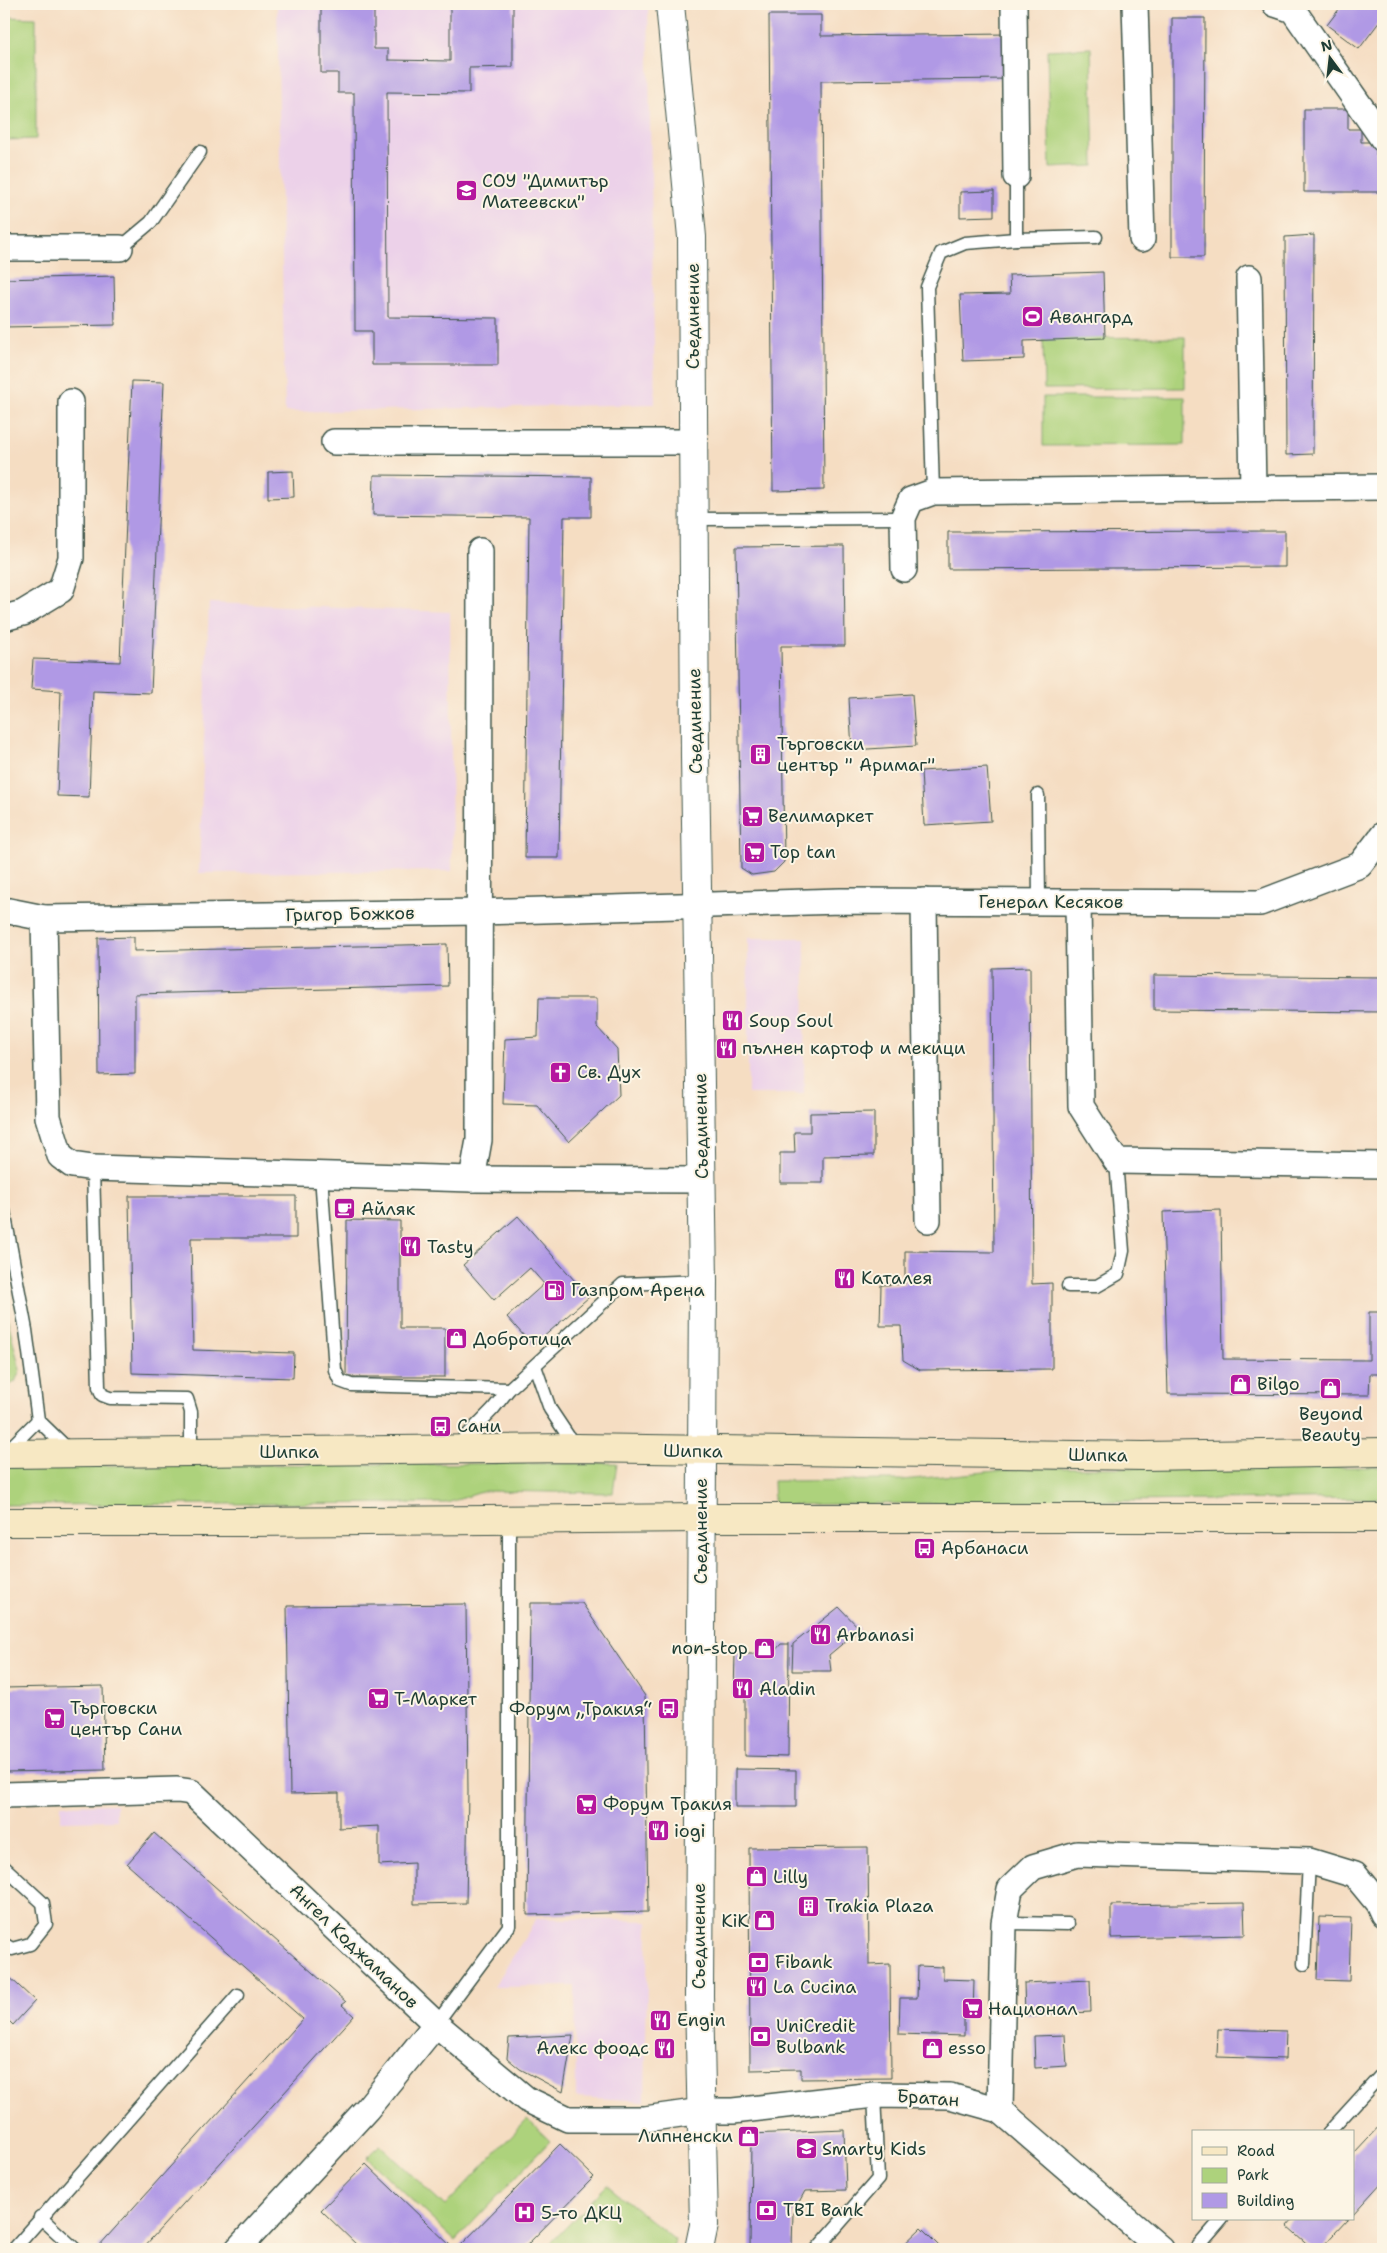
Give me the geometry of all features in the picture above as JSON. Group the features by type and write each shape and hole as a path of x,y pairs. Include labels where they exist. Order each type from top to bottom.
{"main road":[{"name":"Шипка","path":"4,1454 452,1451 576,1448 702,1452 1134,1456 1383,1452"},
{"path":"4,1522 702,1518 1383,1518"}],"street":[{"name":"Съединение","path":"670,4 692,237 701,1180 704,1281 699,1976 704,2225 699,2249"},
{"path":"1014,4 1016,176"},
{"path":"1135,4 1142,239"},
{"path":"1289,6 1383,139"},
{"path":"4,248 120,248"},
{"path":"1249,278 1253,488"},
{"path":"4,618 22,613 61,590 71,558 71,402"},
{"path":"334,442 693,442"},
{"path":"904,568 903,518 911,500 933,492 1383,487"},
{"path":"472,1179 479,1140 480,551"},
{"name":"Генерал Кесяков","path":"698,906 841,901 1260,903 1360,865 1383,835"},
{"path":"924,901 928,1220"},
{"path":"1078,903 1081,1106 1116,1161 1383,1165"},
{"name":"Григор Божков","path":"4,910 44,918 479,912 698,906"},
{"path":"44,918 48,1117 60,1156 72,1165 93,1168 472,1179 701,1180"},
{"name":"Ангел Коджаманов","path":"4,1795 176,1790 191,1792 436,2024 526,2099 568,2119 645,2119 702,2111"},
{"path":"1000,2110 1004,1922 1010,1889 1033,1867 1077,1854 1309,1860 1355,1875 1378,1903 1383,1914"},
{"path":"238,2249 366,2109 436,2024"},
{"name":"Братан","path":"702,2111 732,2111 874,2095 950,2096 1000,2110 1161,2249"}],"lane":[{"path":"120,248 151,222 200,152"},
{"path":"1016,176 1016,239"},
{"path":"933,492 927,287 941,252 965,243 1016,239 1096,237"},
{"path":"694,519 903,518"},
{"path":"1038,796 1039,902"},
{"path":"1068,1286 1097,1286 1118,1274 1123,1251 1116,1161"},
{"path":"93,1168 99,1387 102,1396 110,1398 187,1399 191,1412 191,1452"},
{"path":"320,1175 334,1370 340,1381 351,1385 509,1389"},
{"path":"4,1211 26,1330 38,1420 72,1454"},
{"path":"452,1451 509,1389 623,1284 704,1281"},
{"path":"535,1366 550,1409 576,1448"},
{"path":"4,1454 38,1420"},
{"path":"436,2024 509,1926 510,1520"},
{"path":"1304,1964 1309,1860"},
{"path":"4,1867 44,1903 46,1924 30,1944 12,1949 4,1944"},
{"path":"1004,1922 1068,1924"},
{"path":"14,2249 238,1995"},
{"path":"1331,2130 1383,2073"},
{"path":"817,2249 878,2179 874,2095"},
{"path":"40,2218 76,2249"},
{"path":"1196,2249 1221,2220"}],"shaded area":[{"name":"СОУ \"Димитър Матеевски\"","path":"277,4 648,4 655,404 285,412"},
{"path":"209,603 450,612 452,871 199,873"},
{"path":"748,938 805,938 804,1094 748,1094"},
{"path":"116,1804 116,1820 61,1821 61,1805"},
{"path":"537,1918 648,1921 645,2101 576,2097 575,1986 494,1987"}],"green space":[{"path":"4,17 36,18 36,139 4,140"},
{"path":"1091,48 1094,166 1050,168 1047,50"},
{"path":"1185,337 1185,388 1044,389 1043,338"},
{"path":"1043,397 1185,397 1185,445 1043,446"},
{"path":"4,1304 20,1370 15,1382 4,1388"},
{"path":"617,1463 613,1493 485,1491 447,1503 4,1505 4,1466"},
{"path":"1383,1467 1383,1498 774,1505 773,1481 902,1480 1027,1468"},
{"path":"527,2119 550,2141 455,2241 367,2158 380,2145 445,2206"},
{"path":"607,2185 675,2240 672,2249 545,2249"}],"building":[{"path":"321,4 374,4 374,49 388,49 388,60 450,61 450,4 513,4 513,67 469,68 469,93 387,92 388,317 498,318 498,365 372,365 372,331 355,331 354,93 338,93 338,73 321,73"},
{"path":"1343,4 1383,4 1383,17 1359,49 1327,25"},
{"path":"769,15 821,15 821,36 1010,34 1010,79 821,81 824,490 773,491"},
{"path":"1172,18 1205,18 1204,257 1172,257"},
{"path":"1304,109 1348,109 1348,129 1361,129 1361,142 1376,142 1376,155 1383,155 1383,192 1304,192"},
{"path":"994,191 994,216 960,217 960,192"},
{"path":"1314,235 1313,454 1286,455 1285,237"},
{"name":"Авангард","path":"1103,272 1105,338 1024,341 1024,359 963,361 960,295 1010,294 1009,275"},
{"path":"114,276 115,325 4,327 4,279"},
{"path":"132,381 164,382 151,693 93,691 89,797 57,796 61,691 31,689 33,659 120,662"},
{"path":"293,471 294,497 268,498 268,472"},
{"path":"374,475 591,477 591,517 564,517 559,858 525,858 529,517 373,515"},
{"path":"1285,531 1285,567 948,569 948,532"},
{"name":"Търговски център \" Аримаг\"","path":"844,546 845,646 781,646 784,862 774,872 752,875 741,868 736,547"},
{"path":"912,694 916,746 852,750 849,698"},
{"path":"987,767 991,821 924,825 921,771"},
{"path":"134,937 134,951 447,944 448,986 135,994 135,1074 99,1075 98,938"},
{"path":"1030,967 1032,1284 1052,1283 1052,1369 920,1370 903,1360 901,1326 880,1326 881,1285 905,1284 905,1251 994,1252 992,968"},
{"path":"1154,975 1383,977 1383,1012 1154,1010"},
{"name":"Св. Дух","path":"539,998 597,998 597,1027 617,1049 619,1095 569,1142 537,1105 503,1104 505,1039 538,1037"},
{"path":"874,1112 874,1155 823,1156 823,1183 780,1183 780,1153 795,1153 794,1132 810,1132 810,1113"},
{"path":"129,1196 296,1196 296,1238 191,1238 193,1350 294,1353 293,1378 132,1373"},
{"path":"1221,1210 1223,1359 1369,1360 1369,1312 1383,1312 1383,1374 1370,1374 1369,1395 1168,1394 1163,1212"},
{"path":"518,1216 589,1297 533,1346 507,1317 544,1284 530,1268 494,1300 463,1265"},
{"path":"347,1220 400,1221 400,1328 445,1328 445,1377 346,1377"},
{"name":"Форум Тракия","path":"530,1603 582,1603 645,1696 648,1912 527,1915"},
{"name":"Т-Маркет","path":"466,1604 468,1792 466,1903 414,1904 414,1863 379,1865 379,1826 339,1828 339,1793 290,1794 287,1606"},
{"path":"839,1607 860,1629 829,1655 831,1671 792,1671 793,1644"},
{"path":"781,1644 789,1644 788,1757 745,1756 745,1693 734,1693 735,1654 772,1654"},
{"name":"Търговски център Сани","path":"103,1686 105,1770 4,1772 4,1688"},
{"path":"735,1769 796,1770 796,1807 735,1807"},
{"path":"154,1833 346,2002 342,2005 354,2016 142,2249 100,2249 98,2247 303,2019 127,1864"},
{"name":"Trakia Plaza","path":"868,1847 869,1965 890,1964 891,2078 801,2079 801,2069 750,2070 749,1848"},
{"path":"1244,1903 1245,1935 1111,1938 1111,1905"},
{"path":"1319,1917 1351,1918 1349,1981 1317,1980"},
{"path":"918,1966 943,1967 943,1979 974,1980 973,2017 964,2016 964,2036 899,2034 900,1998 917,1998"},
{"path":"4,1972 35,2001 13,2025 4,2016"},
{"path":"1090,1980 1091,2012 1025,2015 1024,1983"},
{"path":"1218,2029 1286,2031 1285,2059 1217,2057"},
{"path":"573,2035 563,2092 520,2069 507,2058 509,2038"},
{"path":"1065,2035 1067,2066 1035,2068 1034,2036"},
{"path":"1383,2122 1383,2181 1354,2213 1354,2153"},
{"path":"844,2130 846,2190 805,2191 793,2213 792,2246 789,2249 750,2249 751,2134"},
{"name":"5-то ДКЦ","path":"560,2144 594,2177 523,2249 457,2249"},
{"path":"366,2164 454,2249 361,2249 321,2210"},
{"path":"1292,2220 1347,2220 1320,2249 1313,2249 1287,2226"},
{"path":"921,2228 941,2248 899,2249"}],"place":[{"name":"СОУ \"Димитър Матеевски\"","path":"466,191"},
{"name":"Авангард","path":"1033,317"},
{"name":"Търговски център \" Аримаг\"","path":"761,754"},
{"name":"Велимаркет","path":"752,816"},
{"name":"Top tan","path":"754,852"},
{"name":"Soup Soul","path":"733,1021"},
{"name":"пълнен картоф и мекици","path":"726,1048"},
{"name":"Св. Дух","path":"561,1072"},
{"name":"Айляк","path":"345,1209"},
{"name":"Tasty","path":"411,1247"},
{"name":"Каталея","path":"845,1278"},
{"name":"Газпром Арена","path":"555,1290"},
{"name":"Добротица","path":"457,1339"},
{"name":"Bilgo","path":"1241,1384"},
{"name":"Beyond Beauty","path":"1331,1389"},
{"name":"Сани","path":"441,1426"},
{"name":"Арбанаси","path":"925,1548"},
{"name":"Аrbanasi","path":"820,1635"},
{"name":"non-stop","path":"764,1648"},
{"name":"Аladin","path":"743,1689"},
{"name":"Т-Маркет","path":"378,1699"},
{"name":"Форум „Тракия“","path":"668,1709"},
{"name":"Търговски център Сани","path":"54,1718"},
{"name":"Форум Тракия","path":"587,1804"},
{"name":"iogi","path":"658,1831"},
{"name":"Lilly","path":"757,1877"},
{"name":"Trakia Plaza","path":"809,1906"},
{"name":"KiK","path":"765,1921"},
{"name":"Fibank","path":"759,1962"},
{"name":"La Cucina","path":"757,1987"},
{"name":"Национал","path":"972,2009"},
{"name":"Engin","path":"661,2020"},
{"name":"UniCredit Bulbank","path":"760,2036"},
{"name":"Алекс фоодс","path":"665,2048"},
{"name":"esso","path":"932,2048"},
{"name":"Липненски","path":"749,2136"},
{"name":"Smarty Kids","path":"806,2149"},
{"name":"TBI Bank","path":"767,2210"},
{"name":"5-то ДКЦ","path":"525,2213"}]}
